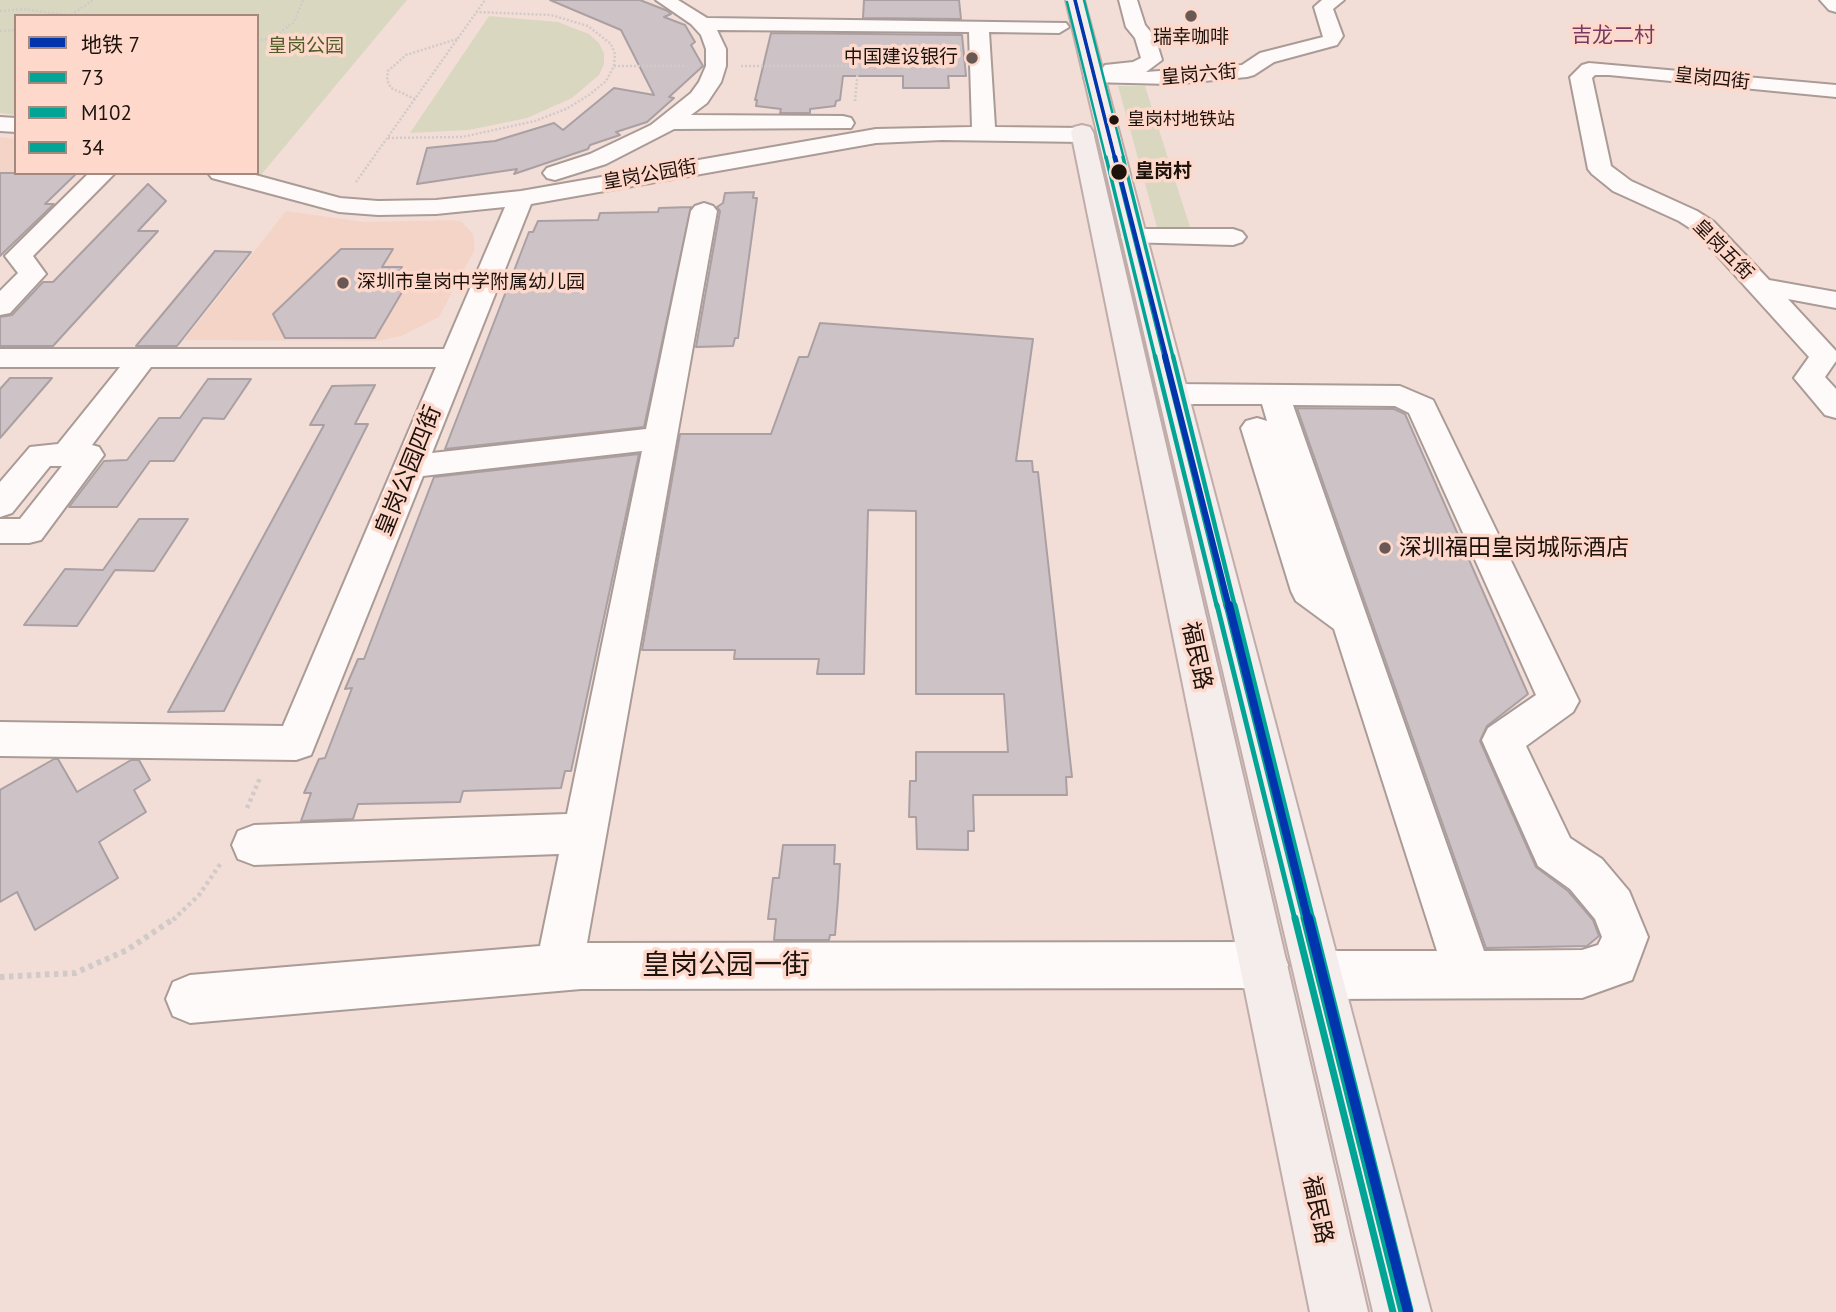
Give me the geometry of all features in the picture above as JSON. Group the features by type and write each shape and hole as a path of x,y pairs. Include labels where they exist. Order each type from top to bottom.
{"main road":[{"name":"福民路","path":"1063,9 1094,74 1402,1312"},
{"name":"福民路","path":"1063,9 1083,135 1339,1312"}],"street":[{"path":"347,196 432,195 520,182 598,159 631,145 670,122 699,98 710,82 716,66 716,49 702,24 665,0"},
{"path":"1094,74 1137,68 1152,60 1145,37 1136,27 1128,0"},
{"name":"皇岗六街","path":"1094,74 1171,78 1247,71 1267,57 1330,41 1333,36 1323,7 1335,0"},
{"path":"1829,0 1836,6"},
{"path":"702,24 979,26 1063,9"},
{"path":"670,122 853,123 984,129 979,26"},
{"name":"皇岗四街","path":"1589,69 1836,91"},
{"name":"皇岗五街","path":"1589,69 1581,77 1600,169 1630,190 1697,222 1825,356 1809,378 1836,408"},
{"name":"皇岗公园街","path":"227,175 312,200 359,207 436,208 521,198 853,139 984,129 1083,135"},
{"path":"0,307 33,274 18,256 101,175"},
{"name":"皇岗公园四街","path":"296,743 521,198"},
{"path":"559,968 705,211"},
{"path":"1134,237 1233,237"},
{"path":"1759,286 1836,300"},
{"path":"0,358 456,358"},
{"path":"67,455 143,358"},
{"path":"1174,394 1400,396 1422,407 1559,701 1503,740 1554,852 1586,874 1613,906 1625,937 1615,963 1582,974 1319,975"},
{"path":"1260,394 1350,621 1469,976"},
{"path":"411,466 661,438"},
{"path":"0,505 41,455 88,454 29,531 0,531"},
{"path":"0,739 296,743"},
{"path":"241,838 586,833"},
{"name":"皇岗公园一街","path":"190,999 559,968 1264,965"}],"path":[{"path":"74,14 93,0"},
{"path":"259,41 274,37 294,22 303,0"},
{"path":"347,196 485,0"},
{"path":"0,11 23,9 57,14"},
{"path":"388,138 462,137 535,121 566,109 589,95 606,80 614,66 615,54 611,44 602,34 580,23 527,12 476,12"},
{"path":"853,123 862,25"},
{"path":"415,99 391,88 387,80 388,71 406,55 458,38"},
{"path":"0,977 75,973 127,950 177,918 199,895 241,838 267,760 296,743"}],"shaded area":[{"path":"0,137 14,139 15,175 0,195"},
{"name":"深圳市皇岗中学附属幼儿园","path":"286,211 364,222 453,220 462,222 473,234 475,249 439,317 401,336 377,341 184,340"}],"green space":[{"name":"皇岗公园","path":"0,0 407,0 261,175 259,14 14,14 14,115 0,113"},
{"path":"489,16 558,22 589,34 599,43 604,53 604,64 599,75 572,98 527,118 469,130 410,133"},
{"path":"1118,86 1145,86 1190,227 1157,227"}],"building":[{"path":"550,0 640,0 668,11 671,14 664,17 685,25 695,42 691,45 703,66 669,97 674,98 647,122 616,132 620,135 590,145 588,149 514,174 517,169 417,184 427,148 495,141 554,123 563,130 614,88 654,95 621,30"},
{"path":"864,0 959,0 961,19 863,18"},
{"path":"771,33 962,35 966,76 948,76 949,88 903,88 903,76 843,76 840,100 836,101 835,106 810,109 810,113 780,113 781,109 756,106 755,100"},
{"path":"0,173 75,175 45,204 54,204 0,256"},
{"path":"148,184 166,201 138,231 158,231 53,346 0,346 0,317 12,315 43,282 53,282"},
{"path":"754,192 753,198 757,198 738,338 735,338 733,346 696,347 720,211 717,207 723,203 725,193"},
{"path":"691,207 644,427 445,449 529,232 533,232 538,221 598,220 600,213 658,212 659,208"},
{"path":"341,249 393,249 382,267 402,267 390,287 405,287 375,338 285,338 273,314"},
{"path":"215,251 251,252 177,346 136,346"},
{"path":"820,323 1033,339 1016,461 1032,461 1033,472 1038,472 1072,777 1066,777 1067,795 973,795 974,831 968,831 968,850 917,849 916,817 909,817 910,781 916,781 916,752 1008,752 1004,694 916,694 916,511 868,510 864,674 817,674 819,659 734,659 735,650 642,650 680,434 771,434 799,357 808,357"},
{"path":"10,378 52,378 0,438 0,389"},
{"path":"208,379 251,379 224,419 203,418 174,461 150,461 117,507 69,507 104,461 127,460 159,418 180,418"},
{"path":"375,385 355,424 368,424 224,711 168,712 324,425 310,425 332,386"},
{"name":"深圳福田皇岗城际酒店","path":"1297,408 1394,409 1405,414 1528,694 1487,726 1480,741 1536,867 1568,891 1593,920 1599,936 1587,946 1486,948"},
{"path":"639,454 571,771 565,771 561,788 463,791 460,802 358,804 353,819 301,821 311,793 304,793 319,759 325,758 352,688 345,689 358,659 364,659 434,477"},
{"path":"139,519 188,519 154,571 115,570 77,626 24,625 65,569 103,570"},
{"path":"58,759 77,792 131,760 139,760 150,780 134,790 146,812 99,842 118,878 35,930 17,892 0,902 0,790"},
{"path":"783,845 835,845 834,864 840,864 838,899 835,935 830,935 829,940 774,940 776,919 768,919 773,878 779,878"}],"metro line":[{"name":"7","path":"1075,0 1408,1312"}],"transit line":[{"name":"73","path":"1075,0 1402,1312"},
{"name":"34","path":"1084,0 1410,1310"},
{"name":"M102","path":"1067,2 1393,1312"}],"place":[{"name":"瑞幸咖啡","path":"1191,16"},
{"name":"中国建设银行","path":"972,58"},
{"name":"皇岗村地铁站","path":"1114,120"},
{"name":"皇岗村","path":"1119,172"},
{"name":"深圳市皇岗中学附属幼儿园","path":"343,283"},
{"name":"深圳福田皇岗城际酒店","path":"1385,548"}],"district":[{"name":"吉龙二村","path":"1613,36"}]}
